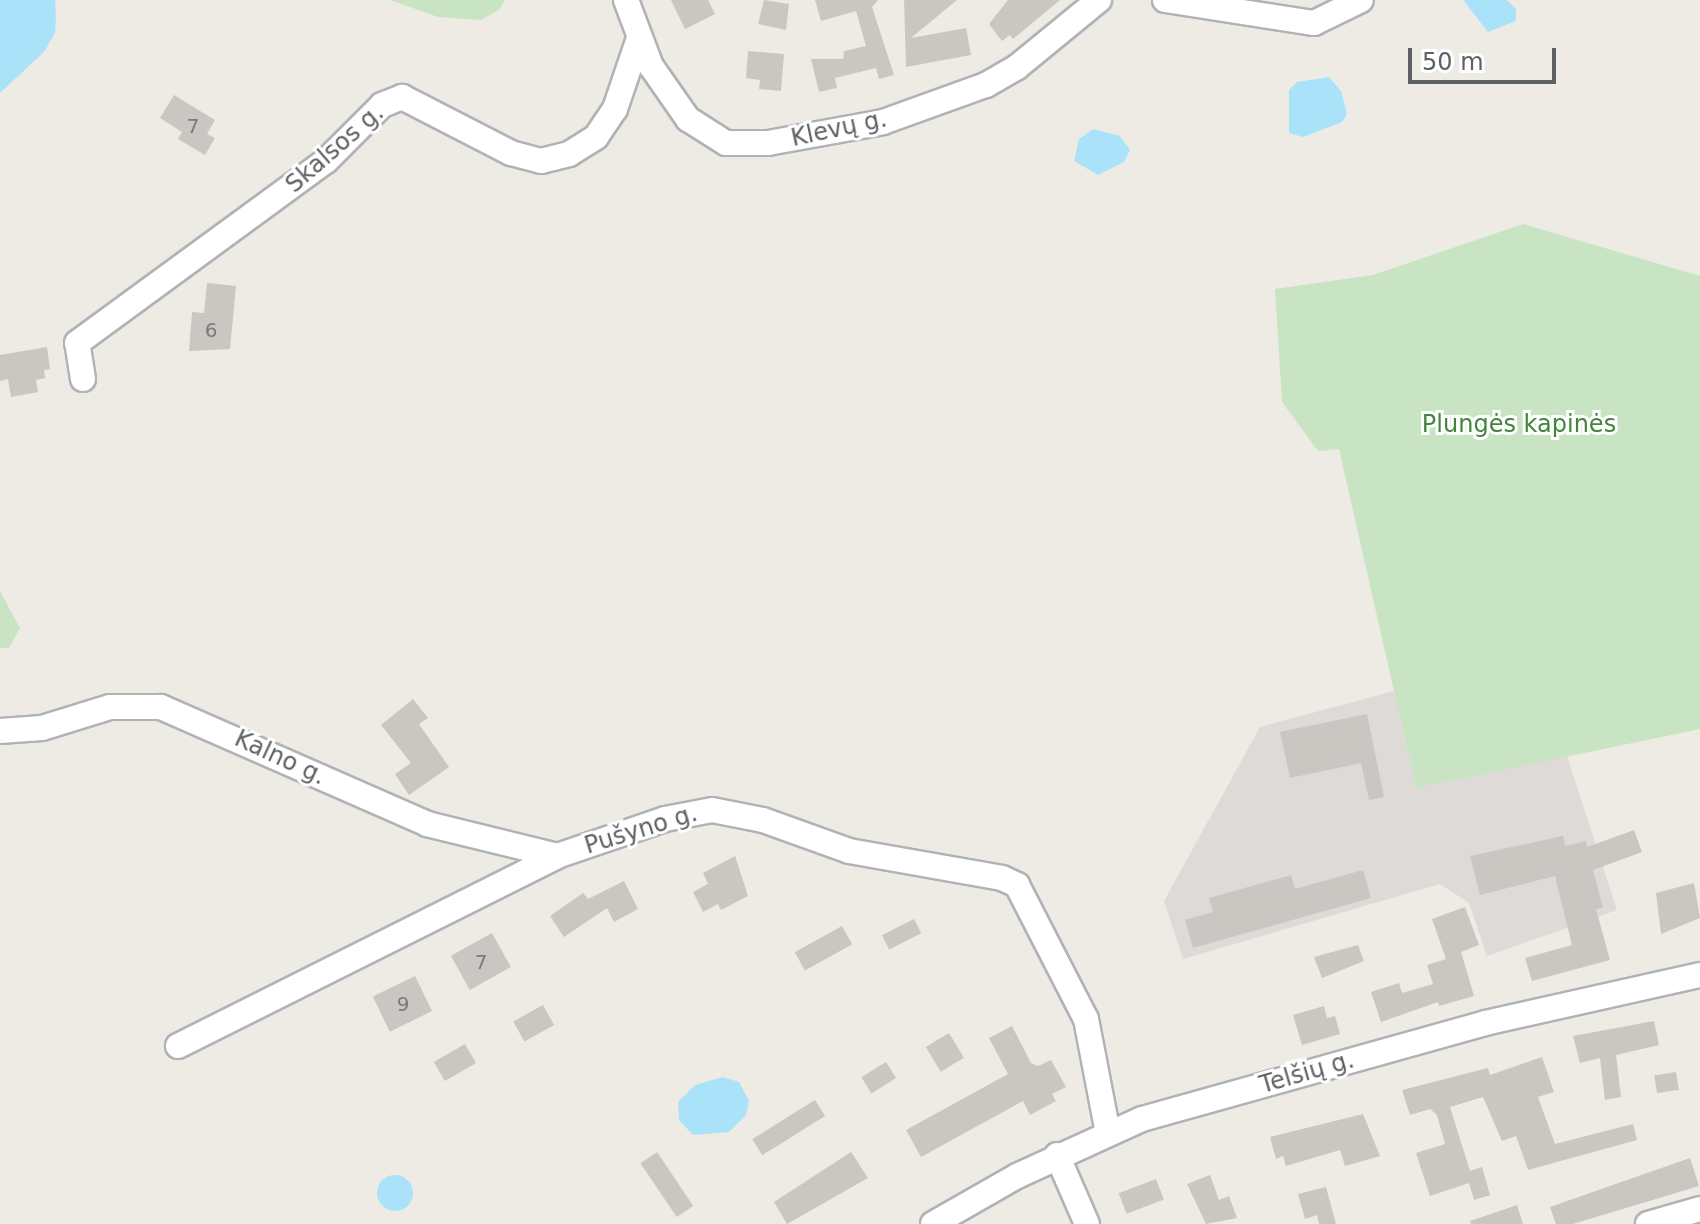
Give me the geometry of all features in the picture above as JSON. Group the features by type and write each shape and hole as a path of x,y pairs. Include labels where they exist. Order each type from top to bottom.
{"street":[{"name":"Klevų g.","path":"626,0 639,38 670,98 704,133 726,143 768,143 883,122 994,81 1099,0"},
{"path":"1165,0 1314,23 1361,0"},
{"name":"Skalsos g.","path":"83,379 77,343 326,161 382,105 402,97 511,153 541,161 569,154 596,137 615,109 639,38"},
{"name":"Kalno g.","path":"0,731 42,728 110,707 161,707 427,824 557,856"},
{"name":"Pušyno g.","path":"178,1046 557,856 665,819 712,810 763,820 849,851 1002,878 1017,885 1086,1019 1108,1133"},
{"name":"Telšių g.","path":"933,1224 1057,1155 1108,1133 1485,1023 1700,975"},
{"path":"1057,1155 1087,1224"},
{"path":"1648,1224 1700,1209"}],"shaded area":[{"path":"1394,691 1416,788 1567,756 1617,910 1487,956 1469,903 1440,884 1183,959 1164,901 1260,727"}],"green space":[{"path":"390,0 505,0 499,10 481,20 438,17"},
{"name":"Plungės kapinės","path":"1523,224 1700,276 1700,729 1416,788 1339,449 1318,451 1282,402 1275,289 1373,275"},
{"path":"0,591 20,628 9,648 0,648"}],"water":[{"path":"0,0 55,0 56,18 55,33 44,52 0,93"},
{"path":"1463,0 1507,0 1516,9 1516,21 1488,32"},
{"path":"1329,77 1341,91 1347,114 1342,122 1303,137 1289,133 1289,90 1297,82"},
{"path":"1093,129 1120,136 1130,150 1124,162 1098,175 1074,161 1079,139"},
{"path":"723,1077 739,1082 749,1101 746,1115 729,1132 693,1135 679,1120 678,1102 695,1085"},
{"path":"395,1175 407,1181 413,1193 407,1205 395,1211 383,1205 377,1193 383,1181"}],"building":[{"path":"671,0 708,0 715,14 685,29"},
{"path":"764,0 789,4 786,30 758,24"},
{"path":"815,0 878,0 872,7 894,75 879,79 876,68 835,78 837,88 819,92 811,59 843,59 844,51 866,46 856,11 821,21"},
{"path":"904,0 957,0 911,38 966,28 971,55 906,67"},
{"path":"1008,0 1060,0 1013,39 1010,35 1002,41 989,24"},
{"path":"748,51 784,54 781,91 759,89 760,80 746,78"},
{"path":"174,95 215,120 207,134 215,138 205,155 178,139 182,132 160,118"},
{"path":"207,283 236,286 230,349 189,351 192,312 204,313"},
{"path":"47,347 50,369 44,370 45,378 36,380 38,392 11,397 8,379 0,381 0,355"},
{"path":"413,699 428,718 419,724 449,767 409,795 395,774 411,763 381,725"},
{"path":"1367,714 1384,797 1369,800 1361,763 1290,778 1280,732"},
{"path":"1634,830 1642,852 1593,870 1603,908 1596,909 1610,960 1532,981 1525,958 1572,945 1555,876 1480,895 1470,856 1563,836 1565,846 1586,841 1587,847"},
{"path":"735,856 748,896 721,910 718,904 703,912 693,892 708,884 703,873"},
{"path":"1363,870 1371,898 1193,948 1185,920 1213,912 1209,898 1291,875 1295,889"},
{"path":"624,881 638,909 614,922 607,908 564,937 550,916 583,893 588,899"},
{"path":"1694,883 1700,918 1661,934 1656,893"},
{"path":"1465,907 1479,945 1461,952 1474,996 1439,1006 1438,1002 1381,1022 1371,992 1399,983 1402,993 1433,984 1427,965 1446,959 1432,919"},
{"path":"914,919 921,933 889,950 882,935"},
{"path":"842,926 852,944 805,971 795,952"},
{"path":"492,933 511,967 470,990 451,956"},
{"path":"1358,945 1364,961 1322,978 1314,957"},
{"path":"415,976 432,1011 390,1032 373,997"},
{"path":"543,1005 554,1025 524,1042 513,1021"},
{"path":"1324,1006 1327,1018 1335,1016 1340,1034 1302,1045 1293,1015"},
{"path":"1654,1021 1659,1045 1616,1055 1621,1097 1605,1100 1600,1058 1580,1063 1573,1036"},
{"path":"1012,1026 1031,1063 1038,1066 1051,1060 1066,1087 1052,1094 1056,1101 1030,1115 1023,1101 921,1157 906,1130 1008,1074 989,1038"},
{"path":"949,1033 964,1058 941,1072 926,1047"},
{"path":"465,1044 476,1063 445,1081 434,1062"},
{"path":"1542,1057 1554,1092 1538,1097 1555,1144 1633,1124 1637,1140 1528,1170 1516,1136 1502,1141 1483,1097 1450,1107 1470,1171 1482,1167 1490,1195 1474,1200 1469,1183 1430,1196 1416,1153 1445,1144 1437,1115 1430,1109 1410,1115 1402,1090 1488,1068 1490,1075"},
{"path":"886,1062 896,1078 871,1093 861,1077"},
{"path":"1676,1072 1679,1090 1657,1093 1654,1075"},
{"path":"815,1100 825,1116 762,1155 752,1139"},
{"path":"1363,1114 1380,1156 1345,1166 1340,1150 1286,1166 1283,1156 1276,1159 1270,1137"},
{"path":"657,1152 693,1206 677,1217 640,1163"},
{"path":"851,1152 868,1178 787,1224 774,1202"},
{"path":"1690,1158 1699,1186 1573,1224 1556,1224 1550,1207"},
{"path":"1210,1175 1219,1200 1229,1196 1237,1218 1206,1224 1187,1184"},
{"path":"1156,1179 1164,1200 1127,1214 1119,1193"},
{"path":"1326,1187 1336,1224 1319,1224 1317,1215 1305,1219 1298,1194"},
{"path":"1517,1205 1523,1224 1471,1224 1470,1221"}]}
